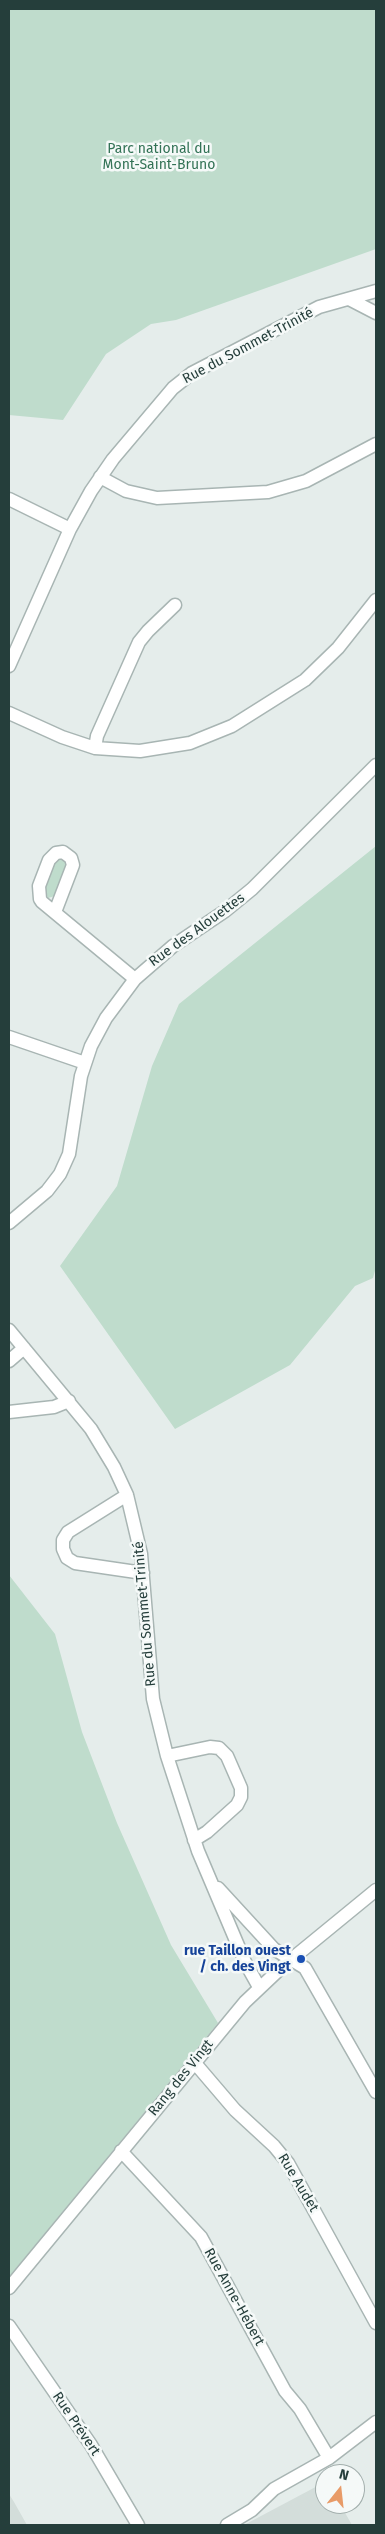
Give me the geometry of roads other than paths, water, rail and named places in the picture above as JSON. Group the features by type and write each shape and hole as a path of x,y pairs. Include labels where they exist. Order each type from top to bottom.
{"street":[{"name":"Rue du Sommet-Trinité","path":"9,666 70,529 100,478 163,400 187,376 319,307 376,291"},
{"path":"349,300 376,313"},
{"path":"100,478 126,491 157,498 268,492 306,481 376,444"},
{"path":"9,499 70,529"},
{"path":"9,713 62,737 95,748 140,751 177,747 232,726 305,680 338,648 376,600"},
{"path":"95,748 97,736 139,642 175,605"},
{"name":"Rue des Alouettes","path":"9,1223 47,1191 65,1164 73,1136 78,1090 85,1063 102,1024 135,979 173,946 225,911 252,889 376,765"},
{"path":"55,912 135,979"},
{"path":"9,1037 85,1063"},
{"name":"Rue du Sommet-Trinité","path":"9,1330 69,1401 103,1447 127,1495 139,1536 152,1692 167,1756 206,1871 245,1962 259,1987"},
{"path":"9,1361 24,1348"},
{"path":"9,1412 54,1407 69,1401"},
{"path":"127,1495 68,1532 63,1540 63,1549 67,1558 76,1563 143,1573"},
{"path":"167,1756 210,1747 219,1748 227,1756 241,1788 241,1797 238,1805 208,1832 194,1840"},
{"name":"Rue du Sommet-Trinité","path":"206,1871 224,1896 274,1949 280,1954 293,1958 305,1968 319,1989 376,2092"},
{"name":"Rang des Vingt","path":"9,2288 194,2062 259,1987 376,1890"},
{"name":"Rue Audet","path":"194,2062 232,2106 274,2146 288,2163 376,2323"},
{"name":"Rue Anne-Hébert","path":"121,2150 201,2237 285,2391 304,2415 329,2458"},
{"name":"Rue Prévert","path":"9,2326 91,2445 138,2525"},
{"path":"227,2525 252,2510 280,2484 329,2458 376,2422"}],"place":[{"name":"rue Taillon ouest / ch. des Vingt","path":"301,1959"}],"park label":[{"name":"Parc national du Mont-Saint-Bruno","path":"159,158"}]}
